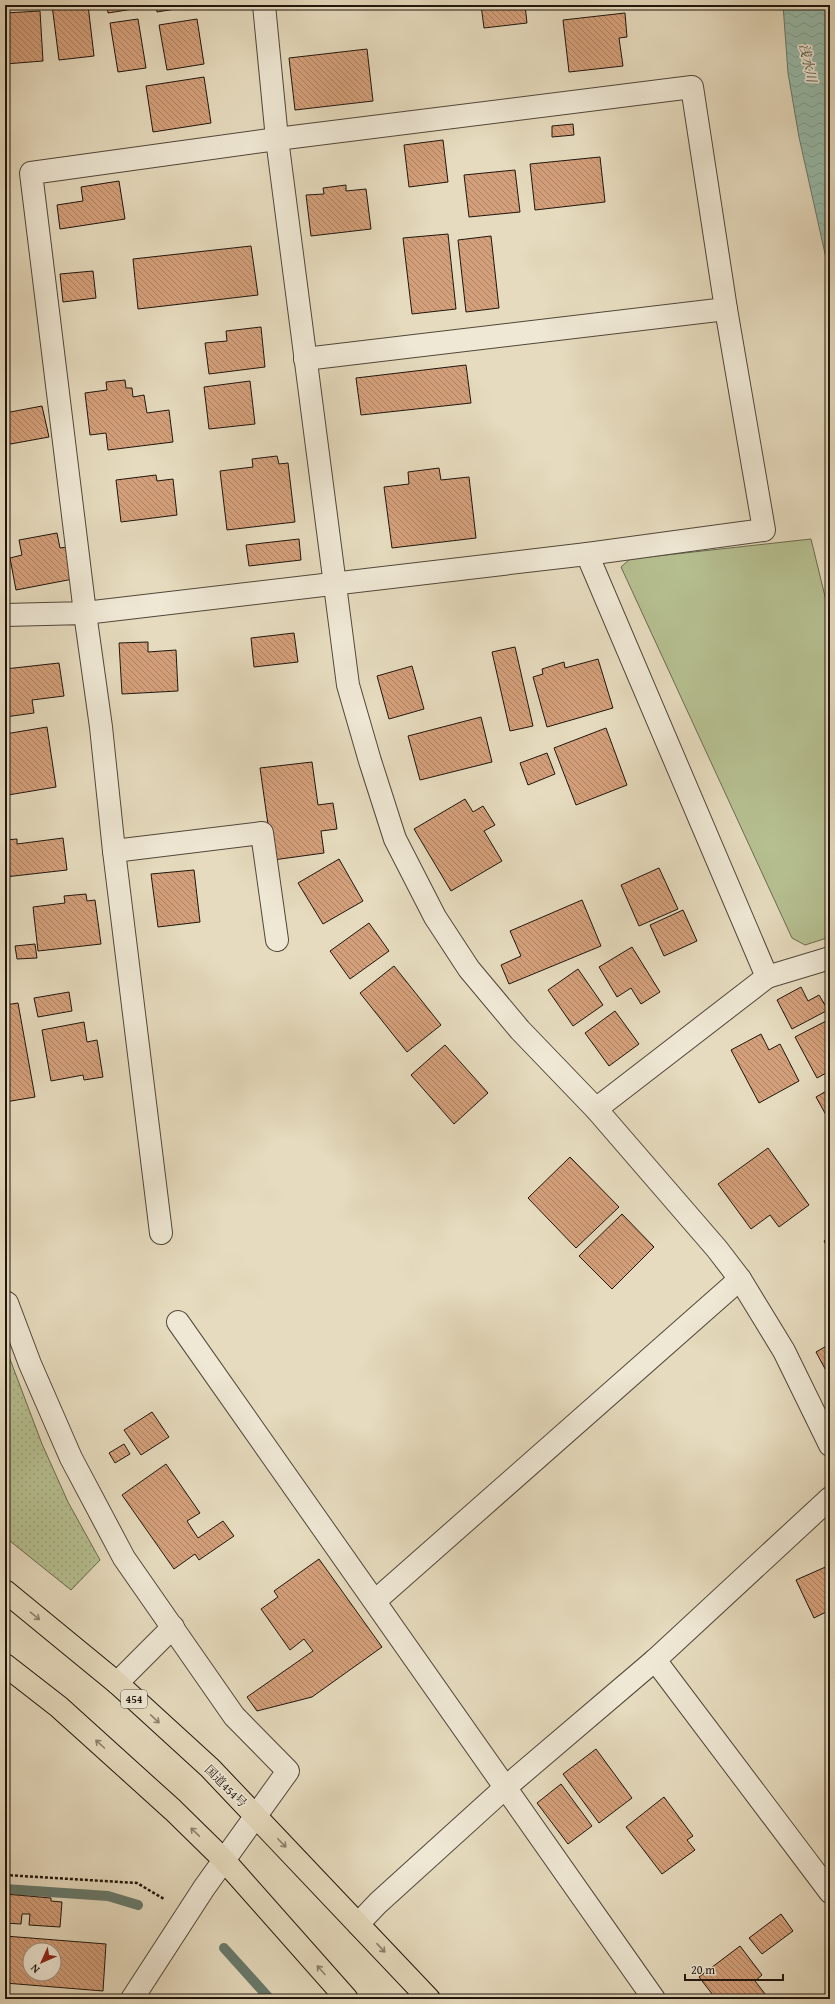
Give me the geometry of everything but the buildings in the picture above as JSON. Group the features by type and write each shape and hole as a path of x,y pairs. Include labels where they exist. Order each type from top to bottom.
{"highway":[{"name":"国道454号","path":"5,1591 117,1683 210,1768 429,1999"},
{"path":"5,1665 59,1708 173,1810 223,1859 347,1999"}],"street":[{"path":"264,5 277,138 348,685 370,761 395,838 435,917 469,969 520,1030 596,1108 712,1243 740,1279 784,1351 830,1445"},
{"path":"5,615 85,613 587,554 764,530 726,309 692,88 277,138 31,173 85,613 101,727 114,851 161,1233"},
{"path":"305,359 726,309"},
{"path":"587,554 766,978"},
{"path":"114,851 262,833 277,940"},
{"path":"596,1108 766,978 830,958"},
{"path":"375,1601 740,1279"},
{"path":"5,1302 7,1303 30,1364 71,1458 124,1558 234,1716 288,1771 223,1859 132,1999"},
{"path":"178,1322 654,1999"},
{"path":"358,1924 378,1903 506,1787 655,1660 830,1498"},
{"path":"117,1683 173,1627"},
{"path":"655,1660 830,1892"}],"path":[{"path":"5,1875 137,1883 188,1913"}],"shaded area":[{"path":"811,539 830,617 830,937 805,945 792,938 621,567 630,559"},
{"path":"5,1346 42,1444 68,1502 100,1560 71,1590 5,1537"}],"water":[{"name":"浅水川","path":"783,5 830,5 830,276 799,137 788,73"}],"waterway":[{"path":"5,1889 108,1896 138,1905"},
{"path":"224,1948 270,1999"}]}
